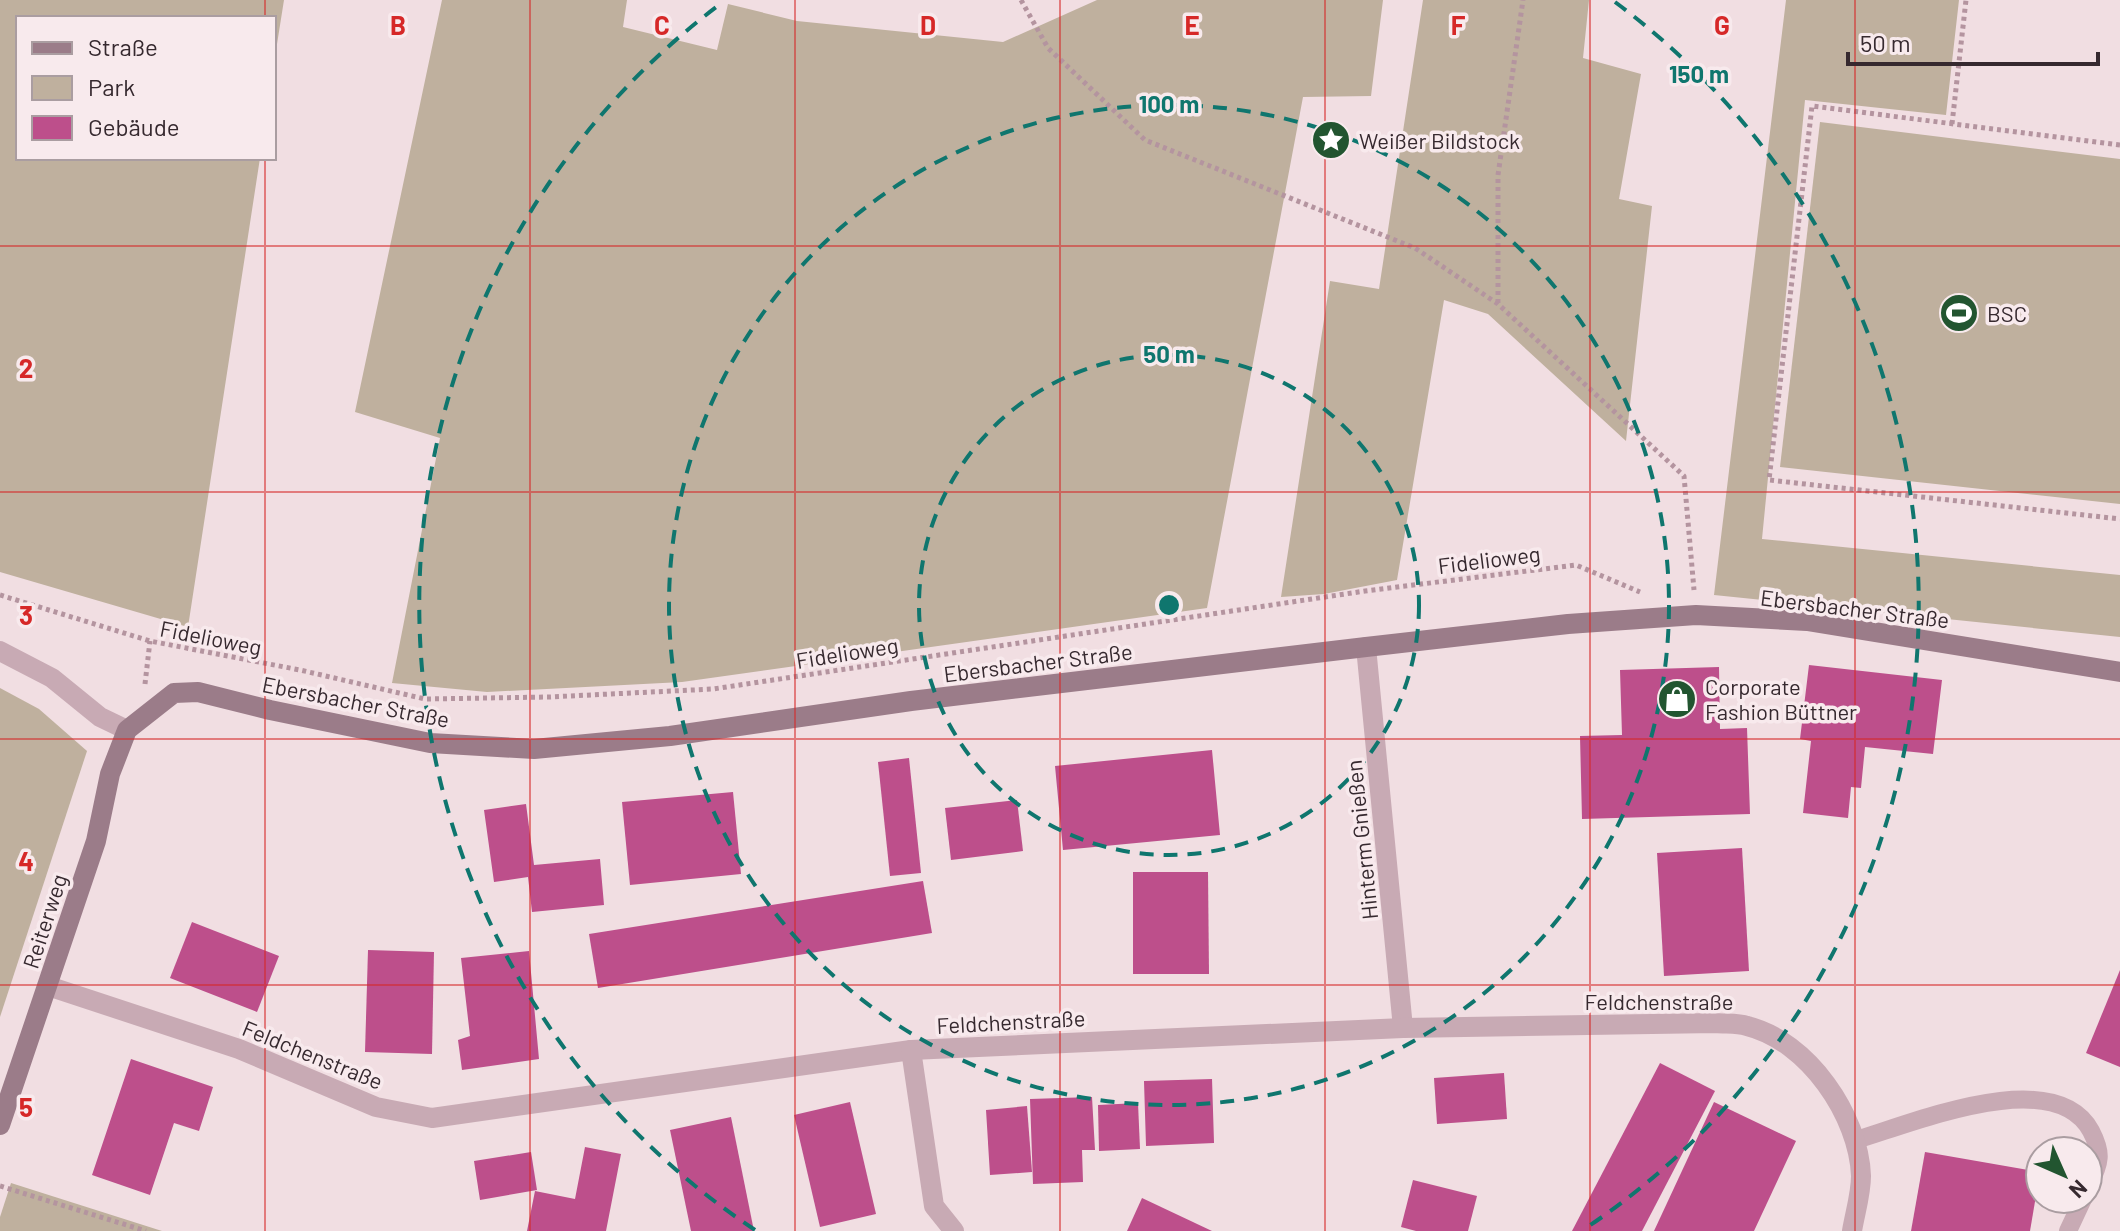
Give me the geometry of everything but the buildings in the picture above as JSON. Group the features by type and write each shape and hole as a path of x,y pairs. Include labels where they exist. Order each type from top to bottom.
{"street":[{"name":"Ebersbacher Straße","path":"127,730 174,693 198,692 430,743 534,749 670,736 911,701 1366,647 1568,624 1696,615 1807,621 2120,672"},
{"name":"Hinterm Gnießen","path":"1366,647 1403,1028"},
{"path":"0,651 52,678 100,717 127,730"},
{"name":"Reiterweg","path":"0,1125 96,841 110,774 127,730"},
{"name":"Feldchenstraße","path":"48,986 239,1049 376,1107 432,1118 911,1050 1403,1028 1716,1023 1748,1026 1776,1038 1804,1059 1827,1085 1843,1110 1856,1140 1861,1178 1852,1231"},
{"path":"911,1050 934,1206 954,1231"}],"lane":[{"path":"1856,1140 2000,1099 2031,1098 2071,1110 2087,1123 2093,1135"}],"path":[{"path":"1021,0 1048,48 1145,140 1415,248 1498,304 1684,476 1692,564"},
{"path":"1498,304 1498,175 1523,0"},
{"path":"1952,124 1966,0"},
{"path":"2120,145 1812,106 1769,480 2120,519"},
{"name":"Fidelioweg","path":"0,595 150,641 300,670 425,699 713,689 1365,591 1576,565 1643,593"},
{"path":"150,641 144,687 154,707"},
{"path":"0,1186 146,1231"}],"green space":[{"path":"0,0 284,0 276,50 276,16 16,16 16,160 260,160 188,627 0,572"},
{"path":"442,0 627,0 623,27 717,50 728,4 797,21 1003,42 1097,0 1383,0 1371,96 1303,97 1207,608 682,682 487,692 392,683 440,438 355,412"},
{"path":"1423,0 1589,0 1583,58 1641,74 1619,199 1652,206 1626,441 1488,314 1444,300 1397,580 1324,594 1281,597 1330,281 1379,289"},
{"path":"1786,0 1959,0 1946,115 1805,100 1762,539 2120,575 2120,637 1714,595"},
{"name":"BSC","path":"1820,122 2120,159 2120,504 1780,467"},
{"path":"0,688 39,709 87,751 0,1017"},
{"path":"11,1183 162,1231 0,1231 0,1217"}],"place":[{"name":"Weißer Bildstock","path":"1331,140"},
{"name":"BSC","path":"1959,313"},
{"name":"Corporate Fashion Büttner","path":"1677,699"}]}
